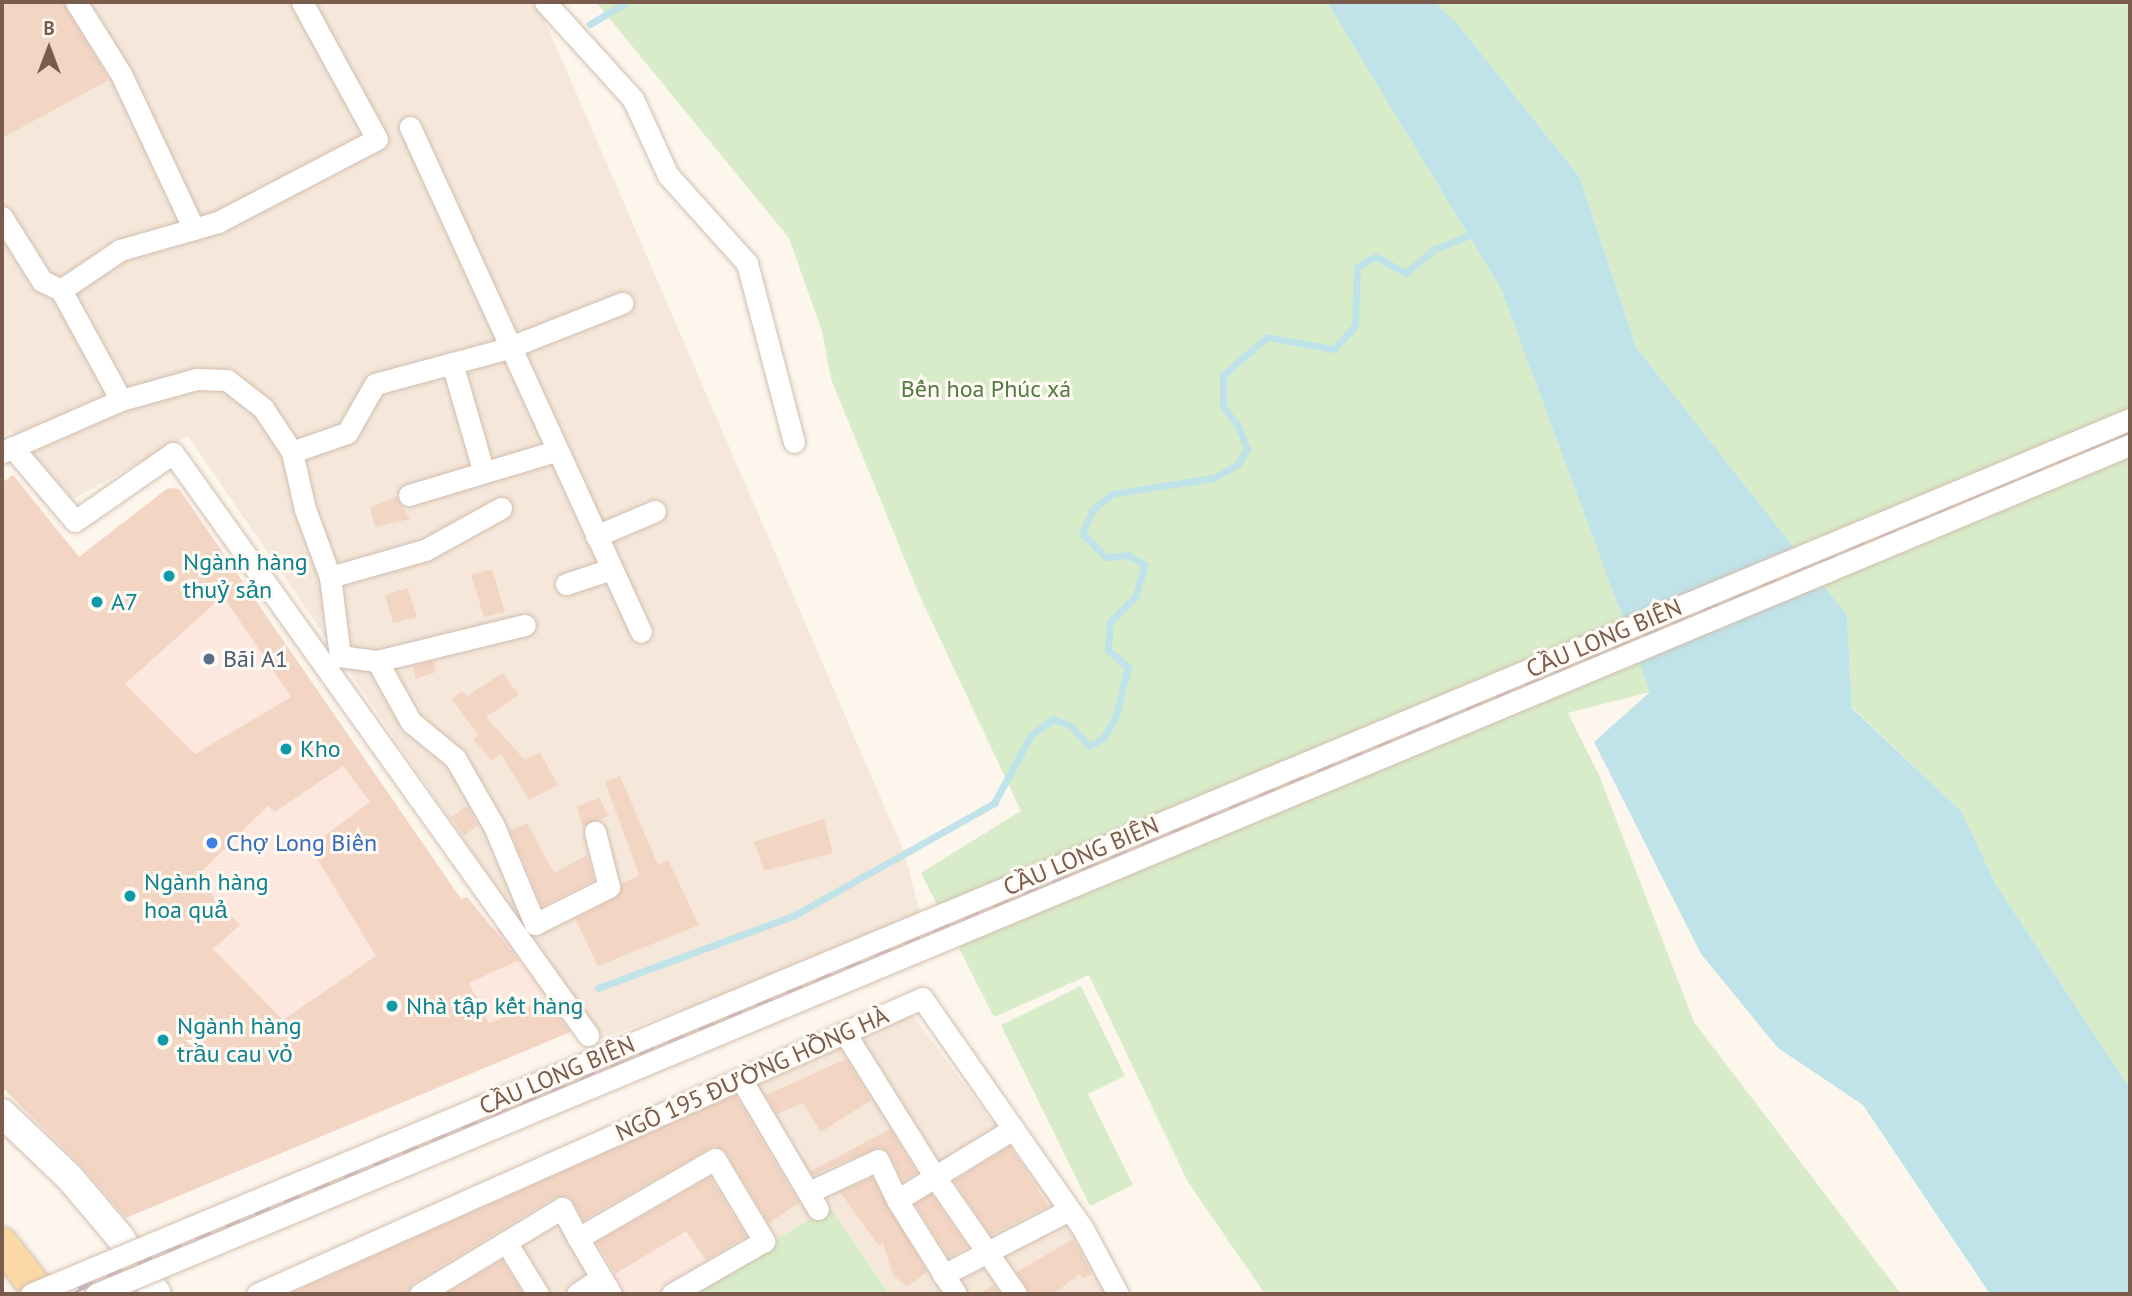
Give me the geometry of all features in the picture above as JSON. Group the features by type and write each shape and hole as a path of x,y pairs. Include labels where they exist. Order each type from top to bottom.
{"main road":[{"path":"2,1244 41,1294"}],"street":[{"path":"76,2 121,74 194,229"},
{"path":"61,290 120,250 218,222 377,139 302,2"},
{"path":"545,2 633,99 668,175 747,263 794,442"},
{"path":"410,127 508,348 641,632"},
{"path":"2,217 42,281 61,290 121,400"},
{"path":"292,452 347,433 375,384 508,348 622,303"},
{"path":"452,363 483,470"},
{"path":"525,625 377,661 340,656 330,577 305,509 292,452 263,408 227,380 196,379 121,400 7,450 75,521 173,453 588,1035"},
{"name":"CẦU LONG BIÊN","path":"31,1294 2130,419"},
{"name":"CẦU LONG BIÊN","path":"96,1294 2130,445"},
{"path":"409,495 483,470 556,451"},
{"path":"330,577 425,550 501,508"},
{"path":"596,536 655,511"},
{"path":"566,584 611,569"},
{"path":"377,661 411,722 455,758 494,826 535,924 609,887 595,831"},
{"name":"NGÕ 195 ĐƯỜNG HỒNG HÀ","path":"257,1294 922,999 1069,1210 1115,1293"},
{"path":"845,1032 933,1174 1016,1294"},
{"path":"741,1079 814,1201 878,1160 897,1200 956,1294"},
{"path":"2,1113 70,1178 119,1237 158,1294"},
{"path":"897,1200 933,1174 1013,1129"},
{"path":"578,1238 715,1159 764,1241 672,1294"},
{"path":"420,1294 562,1208 606,1286 576,1294"},
{"path":"943,1275 1069,1210"},
{"path":"506,1242 538,1294"}],"shaded area":[{"path":"2,2 537,2 905,854 923,925 600,1039 188,436 73,499 11,430 2,437"},
{"name":"Chợ Long Biên","path":"13,475 79,557 168,488 179,489 461,899 467,897 493,930 498,928 576,1030 126,1218 2,1087 2,483"},
{"path":"911,1013 1121,1294 889,1294 830,1207 713,1277 617,1294 280,1294"},
{"path":"664,1194 708,1267 663,1294 617,1294 584,1240"}],"green space":[{"name":"Bến hoa Phúc xá","path":"596,2 1327,2 1501,289 1650,692 1568,713 1599,775 1694,1022 1901,1294 1265,1294 1188,1182 1089,975 994,1017 921,873 1021,811 919,594 831,379 822,331 789,238"},
{"path":"1434,2 2130,2 2130,1088 1996,885 1962,812 1852,707 1847,615 1636,347 1579,176 1456,22"},
{"path":"1081,986 1125,1076 1088,1094 1133,1185 1090,1206 1001,1025"},
{"path":"830,1207 889,1294 686,1294 713,1277"}],"water":[{"path":"1327,2 1434,2 1456,22 1579,176 1636,347 1847,615 1852,708 1962,812 1996,885 2130,1088 2130,1294 1990,1294 1863,1105 1778,1048 1701,954 1594,742 1650,692 1501,289"}],"building":[{"path":"2,2 63,2 109,80 2,138"},
{"name":"Chợ Long Biên","path":"13,475 79,557 168,488 179,489 461,899 467,897 519,960 469,983 489,1023 547,1000 570,1032 126,1218 82,1166 2,1087 2,483","holes":["223,596 291,697 195,754 125,684","343,766 370,802 310,847 376,956 283,1020 213,949 240,925 196,877 268,806 275,812"]},
{"path":"396,497 410,519 375,527 370,507"},
{"path":"492,569 505,612 484,617 471,575"},
{"path":"408,588 417,617 393,623 385,595"},
{"path":"433,661 436,672 416,679 413,666"},
{"path":"503,673 519,695 486,717 525,760 540,752 558,785 529,800 501,754 492,761 473,739 478,735 452,699 462,691 467,696"},
{"path":"620,776 658,865 668,860 699,925 598,966 575,919 615,898 622,884 639,875 605,782"},
{"path":"600,798 608,816 583,827 577,806"},
{"path":"467,806 478,825 464,836 451,817"},
{"path":"824,819 833,853 764,871 754,842"},
{"path":"527,823 554,873 587,855 594,880 542,906 510,830"},
{"path":"846,1059 871,1100 821,1132 803,1103 777,1114 766,1095"},
{"path":"735,1095 799,1203 769,1223 726,1152 714,1146 583,1220 569,1197 555,1197 413,1283 407,1294 289,1294"},
{"path":"890,1129 917,1173 903,1181 889,1154 880,1147 813,1175 811,1171"},
{"path":"1010,1146 1048,1206 991,1235 954,1181"},
{"path":"710,1177 746,1236 706,1260 686,1231 615,1274 597,1242"},
{"path":"872,1177 927,1272 907,1287 893,1275 883,1243 879,1246 840,1192"},
{"path":"931,1194 968,1247 949,1257 915,1204"},
{"path":"1073,1239 1092,1274 1083,1279 1080,1274 1053,1294 1029,1294 1017,1272"},
{"path":"502,1260 523,1294 445,1294"},
{"path":"994,1285 1000,1294 978,1294"}],"waterway":[{"path":"590,24 627,2"},
{"path":"598,988 793,916 994,803 1031,735 1053,719 1071,726 1089,746 1103,738 1115,718 1128,667 1108,650 1110,622 1135,597 1145,565 1128,555 1106,557 1082,534 1092,510 1112,494 1213,478 1238,464 1247,449 1238,426 1223,406 1223,375 1267,337 1334,349 1355,326 1357,267 1375,256 1406,273 1435,249 1475,233"}],"railway":[{"path":"63,1294 2130,432"}],"place":[{"name":"Ngành hàng thuỷ sản","path":"169,576"},
{"name":"A7","path":"97,602"},
{"name":"Bãi A1","path":"209,659"},
{"name":"Kho","path":"286,749"},
{"name":"Chợ Long Biên","path":"212,843"},
{"name":"Ngành hàng hoa quả","path":"130,896"},
{"name":"Nhà tập kết hàng","path":"392,1006"},
{"name":"Ngành hàng trầu cau vỏ","path":"163,1040"}]}
